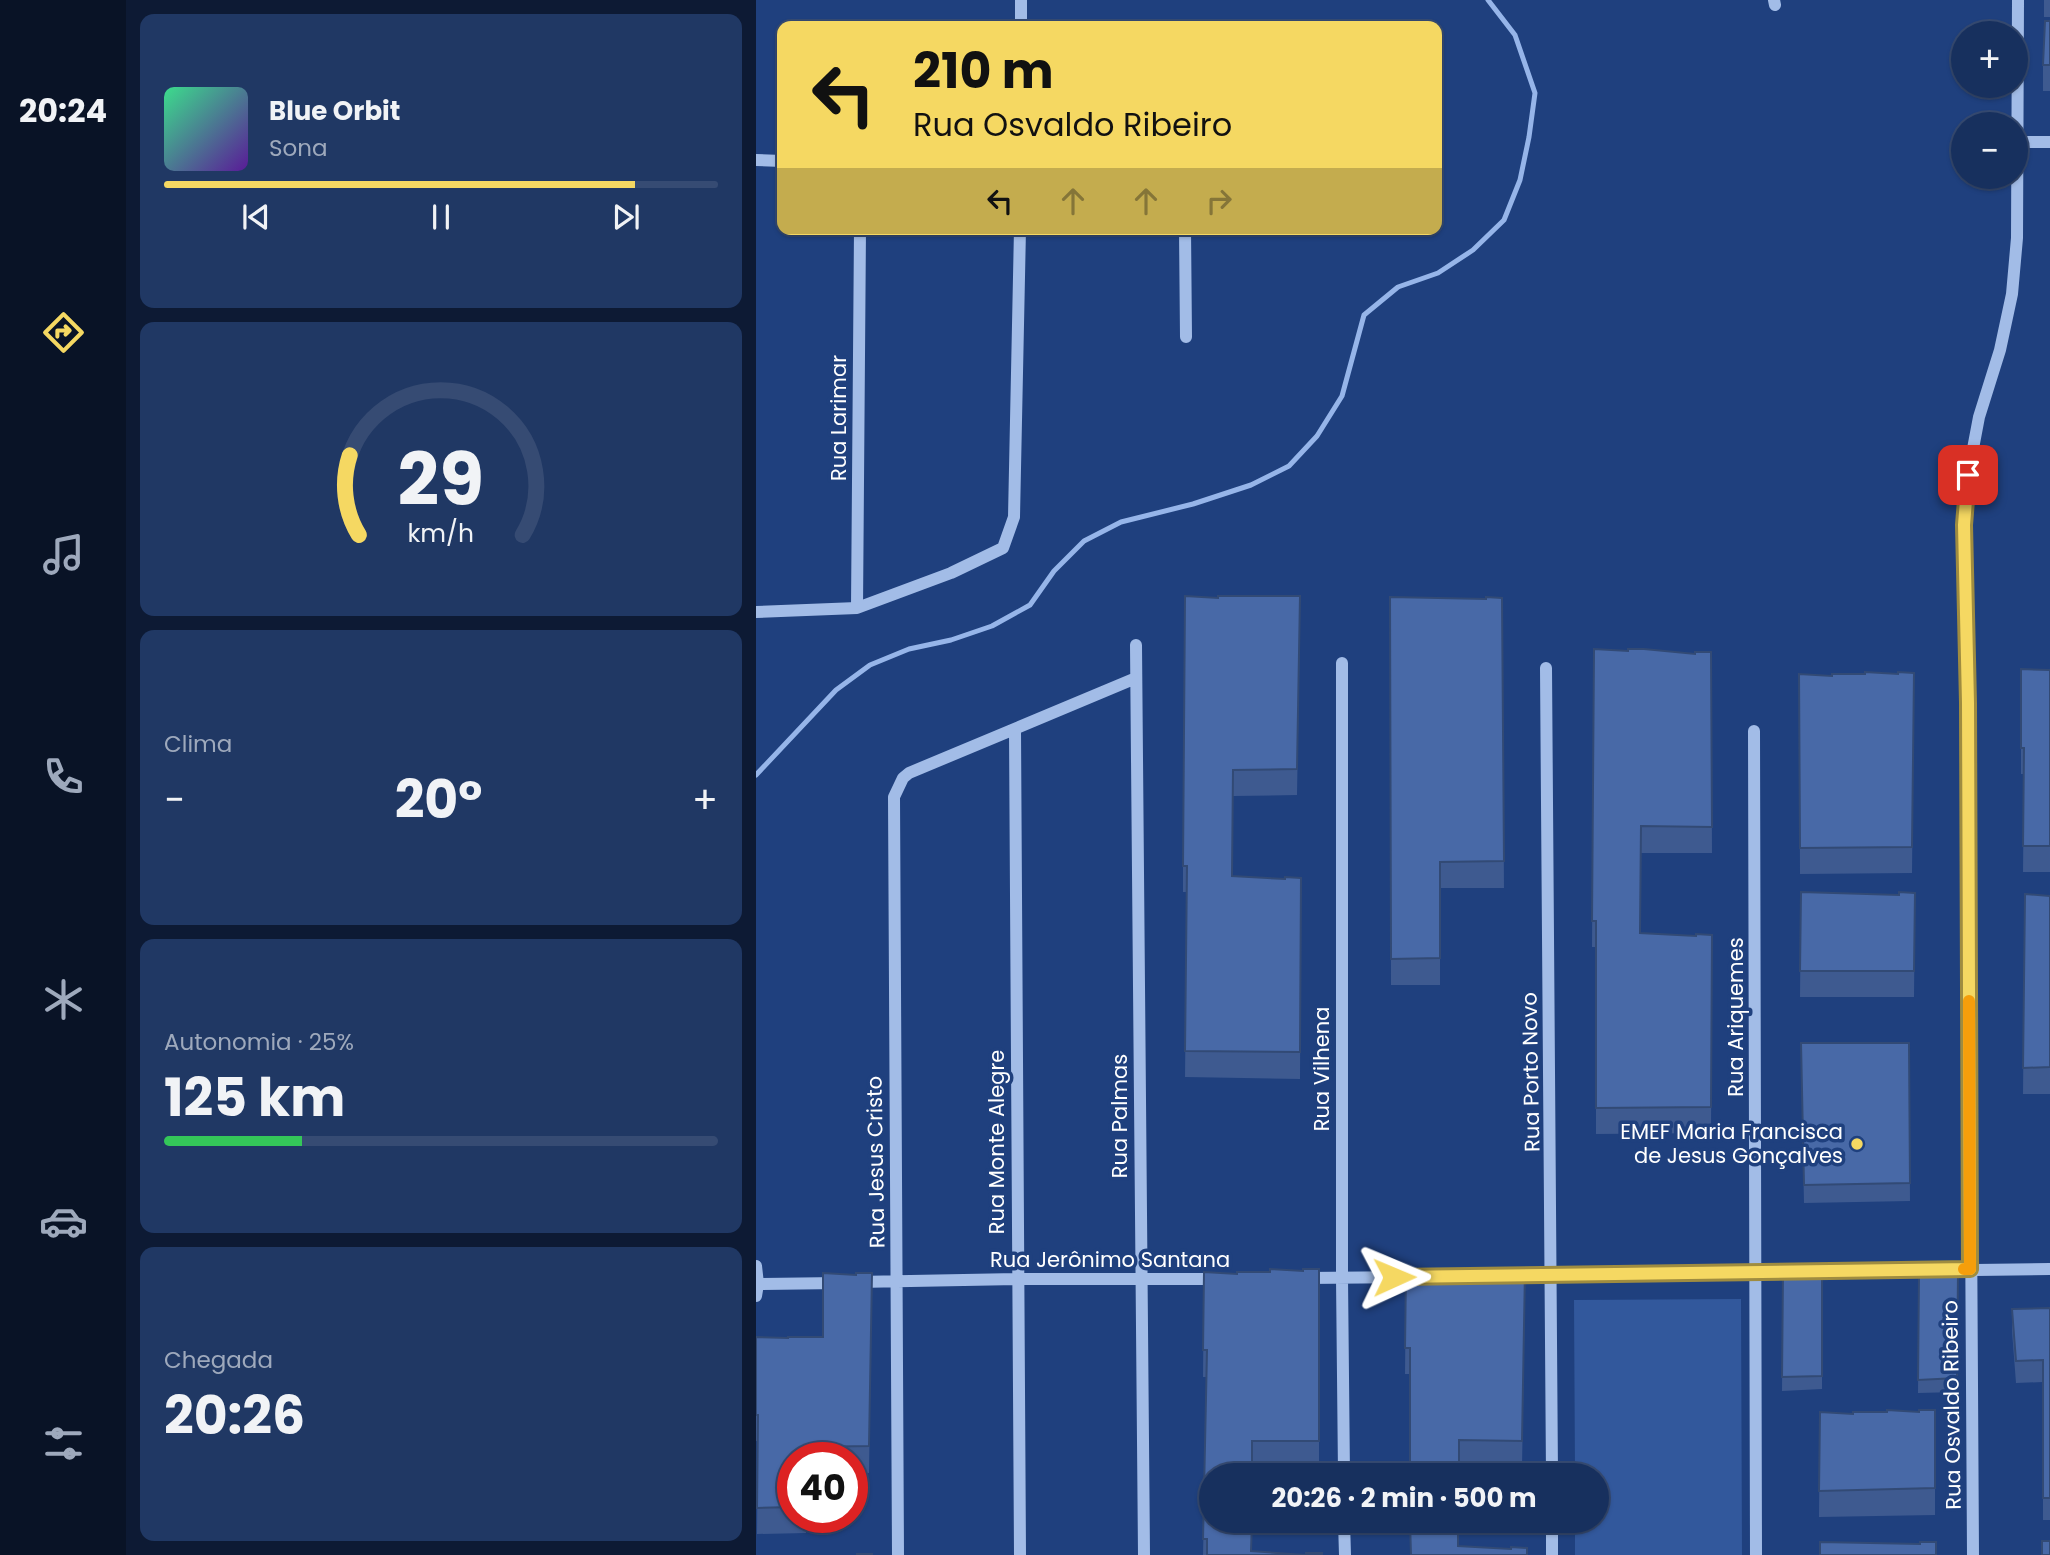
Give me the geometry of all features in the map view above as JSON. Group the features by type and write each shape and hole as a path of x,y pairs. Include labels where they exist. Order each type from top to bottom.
{"street":[{"path":"1021,0 1021,21"},
{"name":"Rua Osvaldo Ribeiro","path":"2017,112 2018,0"},
{"path":"2028,142 2050,142"},
{"path":"756,160 777,161"},
{"name":"Rua Osvaldo Ribeiro","path":"1973,1555 1968,703 1964,525 1968,475 1979,417 2000,351 2012,294 2017,238 2017,189"},
{"name":"Rua Larimar","path":"857,608 860,235"},
{"path":"756,612 857,608 999,552 1007,540 1014,516 1020,235"},
{"path":"1185,235 1186,337"},
{"name":"Rua Palmas","path":"1136,645 1144,1555"},
{"name":"Rua Vilhena","path":"1342,663 1344,1463"},
{"name":"Rua Porto Novo","path":"1546,668 1552,1463"},
{"path":"1015,730 1136,678"},
{"name":"Rua Jesus Cristo","path":"898,1555 892,811 898,786 909,773 1015,730"},
{"name":"Rua Monte Alegre","path":"1015,730 1020,1555"},
{"name":"Rua Ariquemes","path":"1754,731 1756,1555"},
{"path":"756,1266 757,1290"},
{"path":"1499,1276 2050,1269"},
{"path":"1288,1278 1433,1277"},
{"name":"Rua Jerônimo Santana","path":"757,1290 896,1282 1234,1278"},
{"path":"1345,1533 1345,1555"},
{"path":"1552,1533 1552,1555"}],"shaded area":[{"path":"1741,1299 1742,1555 1575,1555 1575,1533 1609,1533 1609,1463 1575,1463 1574,1300"}],"building":[{"path":"2045,21 2050,21 2050,65 2043,65"},
{"path":"1185,596 1300,596 1297,769 1233,770 1232,876 1301,878 1300,1052 1185,1051"},
{"path":"1390,597 1502,598 1504,861 1440,862 1440,958 1391,959"},
{"path":"1594,649 1644,649 1695,654 1711,652 1712,827 1641,826 1640,933 1712,935 1711,1107 1596,1108 1596,921 1592,921"},
{"path":"2021,669 2050,670 2050,846 2023,846 2024,748 2021,748"},
{"path":"1865,672 1914,673 1912,847 1800,848 1799,674 1832,676"},
{"path":"1801,892 1899,895 1899,892 1915,893 1914,971 1800,971"},
{"path":"2025,894 2050,896 2050,1067 2023,1068"},
{"path":"1801,1043 1909,1043 1910,1183 1804,1185"},
{"path":"1270,1269 1319,1269 1319,1441 1252,1441 1252,1463 1205,1463 1207,1350 1203,1350 1204,1272 1270,1272"},
{"path":"1525,1269 1522,1441 1459,1440 1459,1463 1410,1463 1410,1348 1405,1348 1406,1270"},
{"path":"1822,1270 1822,1376 1782,1377 1783,1271"},
{"path":"823,1273 872,1273 869,1446 868,1442 777,1442 777,1507 757,1508 756,1337 823,1337"},
{"path":"1958,1273 1957,1378 1918,1380 1919,1274"},
{"path":"2050,1308 2050,1498 2043,1498 2043,1360 2016,1361 2012,1309"},
{"path":"1887,1410 1935,1410 1935,1488 1819,1491 1820,1412 1853,1414"},
{"path":"1203,1533 1252,1533 1251,1551 1305,1555 1207,1555 1207,1539 1203,1539"},
{"path":"1410,1533 1458,1533 1458,1546 1527,1548 1527,1555 1411,1555"},
{"path":"2042,1541 2050,1541 2050,1555 2042,1555"},
{"path":"1820,1542 1936,1542 1936,1555 1820,1555"},
{"path":"1322,1553 1322,1555 1306,1555"}],"waterway":[{"path":"756,775 836,690 870,665 909,649 951,640 992,626 1030,605 1054,571 1084,541 1121,522 1193,504 1251,485 1289,466 1317,436 1342,396 1364,315 1398,287 1438,273 1473,250 1504,220 1520,180 1535,93 1515,35 1488,0"}],"slow traffic":[{"path":"1964,1269 1970,1269 1969,1001"}],"place":[{"name":"EMEF Maria Francisca de Jesus Gonçalves","path":"1857,1144"}],"route":[{"path":"1394,1277 1970,1269 1968,703 1964,525 1968,475"}]}
